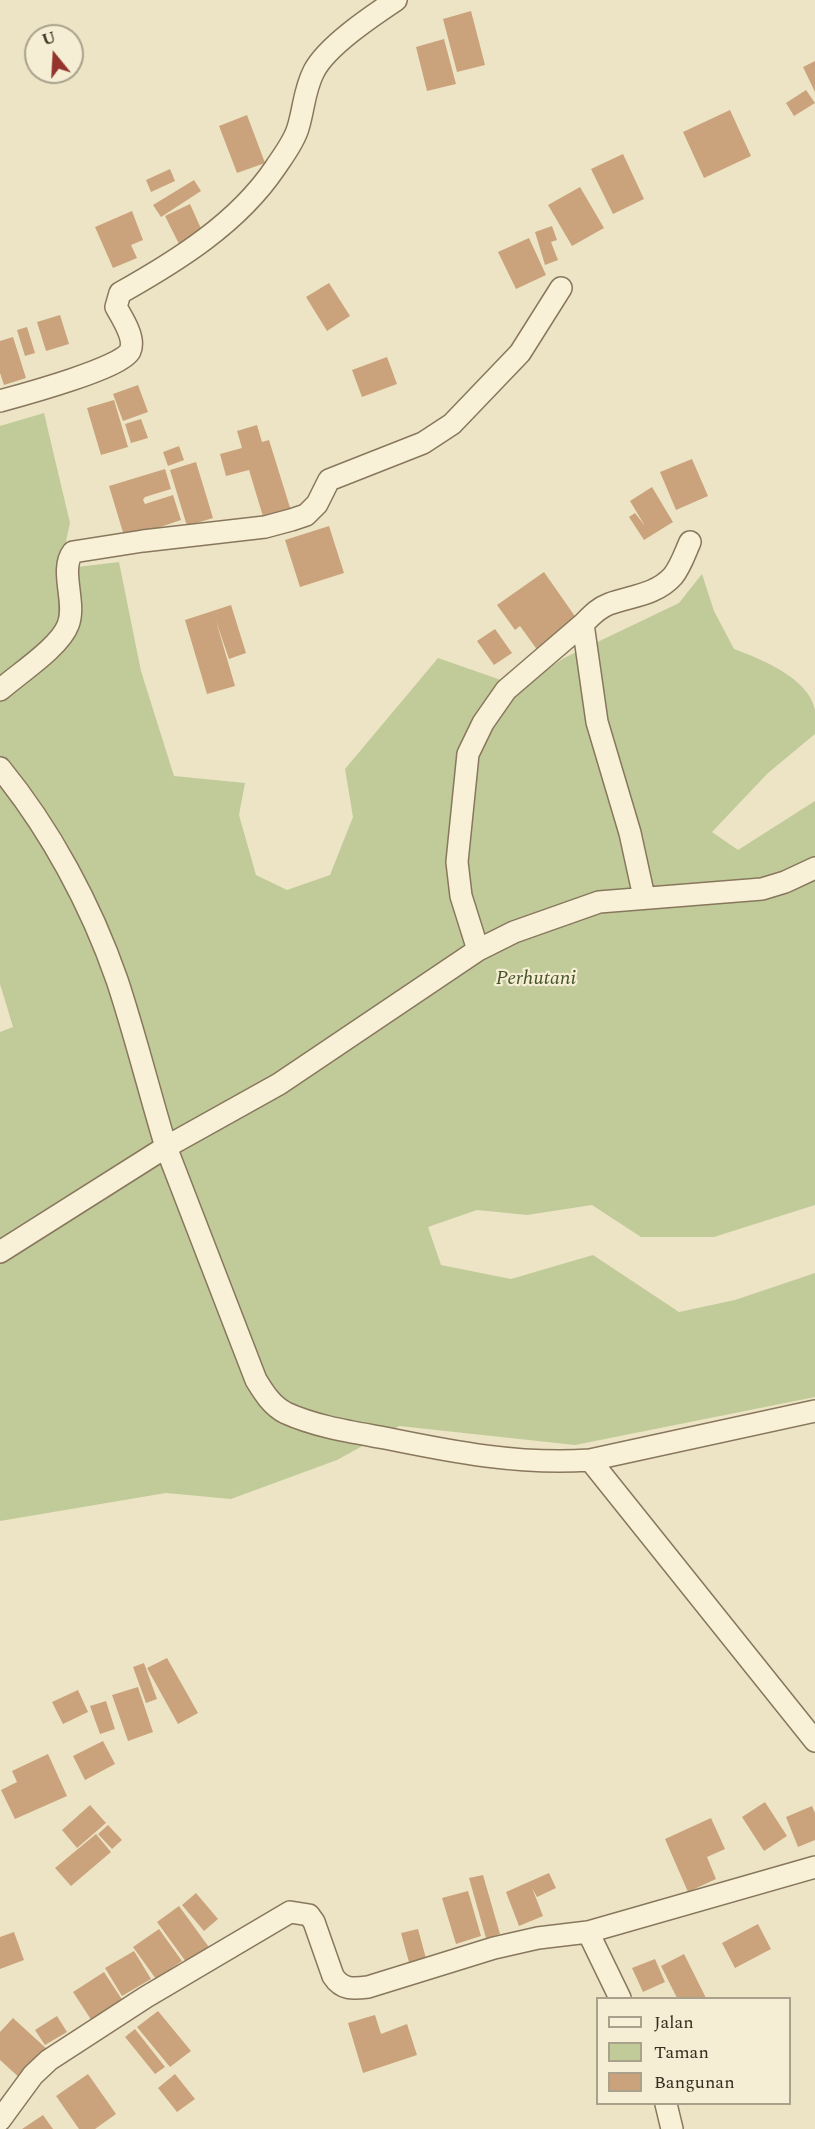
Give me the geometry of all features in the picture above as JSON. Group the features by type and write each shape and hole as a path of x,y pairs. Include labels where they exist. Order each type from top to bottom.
{"street":[{"path":"0,401 105,368 123,359 131,346 129,334 116,307 120,293 212,235 248,200 274,170 298,131 306,90 315,69 328,53 396,0"},
{"path":"0,690 50,647 69,624 71,595 68,565 73,552 143,541 265,527 306,515 317,504 329,480 423,443 452,424 520,353 561,288"},
{"path":"478,950 461,896 457,862 468,754 483,723 506,690 597,610 608,604 636,597 663,584 678,568 690,542"},
{"path":"583,624 597,722 630,833 644,897"},
{"path":"0,768 22,797 83,899 116,978 166,1147 256,1380 266,1398 284,1412 311,1422 460,1453 513,1460 590,1460 815,1411"},
{"path":"0,1251 166,1147 279,1084 478,950 552,916 599,902 762,889 785,882 815,868"},
{"path":"590,1460 815,1741"},
{"path":"0,2120 33,2075 49,2060 146,1997 290,1912 309,1915 333,1976 337,1982 351,1989 368,1987 494,1948 538,1938 588,1932 815,1867"},
{"path":"588,1932 620,1997"},
{"path":"666,2105 672,2129"}],"green space":[{"name":"Perhutani","path":"44,413 70,523 60,569 119,562 141,671 174,776 245,783 239,815 256,875 287,890 330,875 353,817 345,769 438,658 521,687 564,658 679,603 702,574 714,611 734,649 770,664 804,688 815,710 815,734 768,773 712,832 738,850 815,801 815,1205 714,1237 641,1237 592,1205 527,1215 477,1210 428,1227 441,1265 511,1279 593,1255 679,1312 735,1300 815,1273 815,1397 575,1445 399,1426 337,1460 231,1499 166,1493 0,1521 0,1032 13,1027 0,984 0,426"}],"building":[{"path":"471,11 485,65 457,72 443,19"},
{"path":"444,39 456,84 427,91 416,47"},
{"path":"815,61 815,92 803,67"},
{"path":"806,90 815,103 794,116 786,103"},
{"path":"730,110 751,156 704,178 683,132"},
{"path":"247,115 265,163 237,173 219,126"},
{"path":"623,154 644,199 613,214 591,169"},
{"path":"170,169 175,181 151,192 146,180"},
{"path":"194,180 201,191 161,217 153,205"},
{"path":"580,187 604,228 572,246 548,205"},
{"path":"190,204 203,233 179,244 165,216"},
{"path":"132,211 143,240 131,245 137,258 113,268 95,227"},
{"path":"552,226 557,240 551,242 558,260 545,265 535,232"},
{"path":"529,238 546,275 516,289 498,252"},
{"path":"329,283 350,316 327,331 306,297"},
{"path":"60,315 69,344 46,351 37,322"},
{"path":"27,327 35,353 25,356 17,330"},
{"path":"13,337 26,378 4,385 0,373 0,341"},
{"path":"387,357 397,384 362,397 352,370"},
{"path":"138,385 148,412 123,421 113,394"},
{"path":"114,400 128,447 101,455 87,408"},
{"path":"141,419 148,438 131,443 125,424"},
{"path":"257,425 262,442 269,440 292,514 265,523 249,470 226,476 220,454 242,448 237,431"},
{"path":"179,446 184,460 168,466 163,452"},
{"path":"692,459 708,496 676,510 660,472"},
{"path":"196,462 213,518 187,526 170,470"},
{"path":"165,469 171,489 145,497 143,500 145,504 173,495 181,520 125,539 109,486"},
{"path":"652,487 673,522 644,540 629,517 635,513 645,526 630,501"},
{"path":"329,526 344,573 300,587 285,540"},
{"path":"544,572 579,622 538,651 520,626 515,630 497,605"},
{"path":"231,605 246,653 229,659 216,621 235,686 207,694 185,620"},
{"path":"495,629 512,653 494,665 477,641"},
{"path":"167,1658 198,1713 178,1724 147,1668"},
{"path":"144,1663 157,1699 146,1703 133,1667"},
{"path":"138,1687 153,1732 128,1741 112,1695"},
{"path":"78,1690 88,1712 63,1724 52,1702"},
{"path":"106,1701 115,1729 100,1734 90,1706"},
{"path":"103,1741 115,1764 85,1780 73,1756"},
{"path":"48,1754 67,1796 15,1819 1,1790 17,1782 12,1771"},
{"path":"765,1802 787,1836 764,1851 742,1817"},
{"path":"90,1805 106,1823 77,1848 62,1830"},
{"path":"812,1806 815,1813 815,1840 798,1847 786,1817"},
{"path":"711,1818 725,1849 707,1857 716,1879 688,1892 665,1839"},
{"path":"108,1825 122,1840 112,1849 98,1834"},
{"path":"96,1834 111,1852 71,1886 55,1868"},
{"path":"549,1873 556,1888 537,1897 532,1888 543,1916 519,1926 506,1892"},
{"path":"483,1875 500,1934 486,1938 469,1878"},
{"path":"468,1891 481,1936 456,1944 442,1898"},
{"path":"196,1893 218,1919 204,1931 182,1905"},
{"path":"179,1906 211,1950 189,1966 157,1922"},
{"path":"758,1924 771,1949 735,1968 722,1943"},
{"path":"159,1929 182,1961 156,1979 133,1947"},
{"path":"418,1929 427,1962 410,1966 401,1933"},
{"path":"14,1932 24,1960 0,1969 0,1937"},
{"path":"134,1951 151,1979 122,1996 105,1968"},
{"path":"684,1954 706,1997 676,1997 661,1966"},
{"path":"655,1959 665,1982 643,1992 632,1968"},
{"path":"104,1972 123,2001 92,2021 73,1992"},
{"path":"158,2011 191,2051 170,2067 137,2027"},
{"path":"375,2015 381,2034 407,2024 417,2055 363,2073 348,2023"},
{"path":"57,2016 67,2032 45,2045 35,2030"},
{"path":"13,2018 49,2051 22,2080 0,2060 0,2032"},
{"path":"135,2029 165,2067 155,2074 125,2037"},
{"path":"88,2074 116,2114 95,2129 79,2129 56,2096"},
{"path":"175,2074 195,2099 177,2112 158,2088"},
{"path":"43,2115 53,2129 22,2129"}]}
